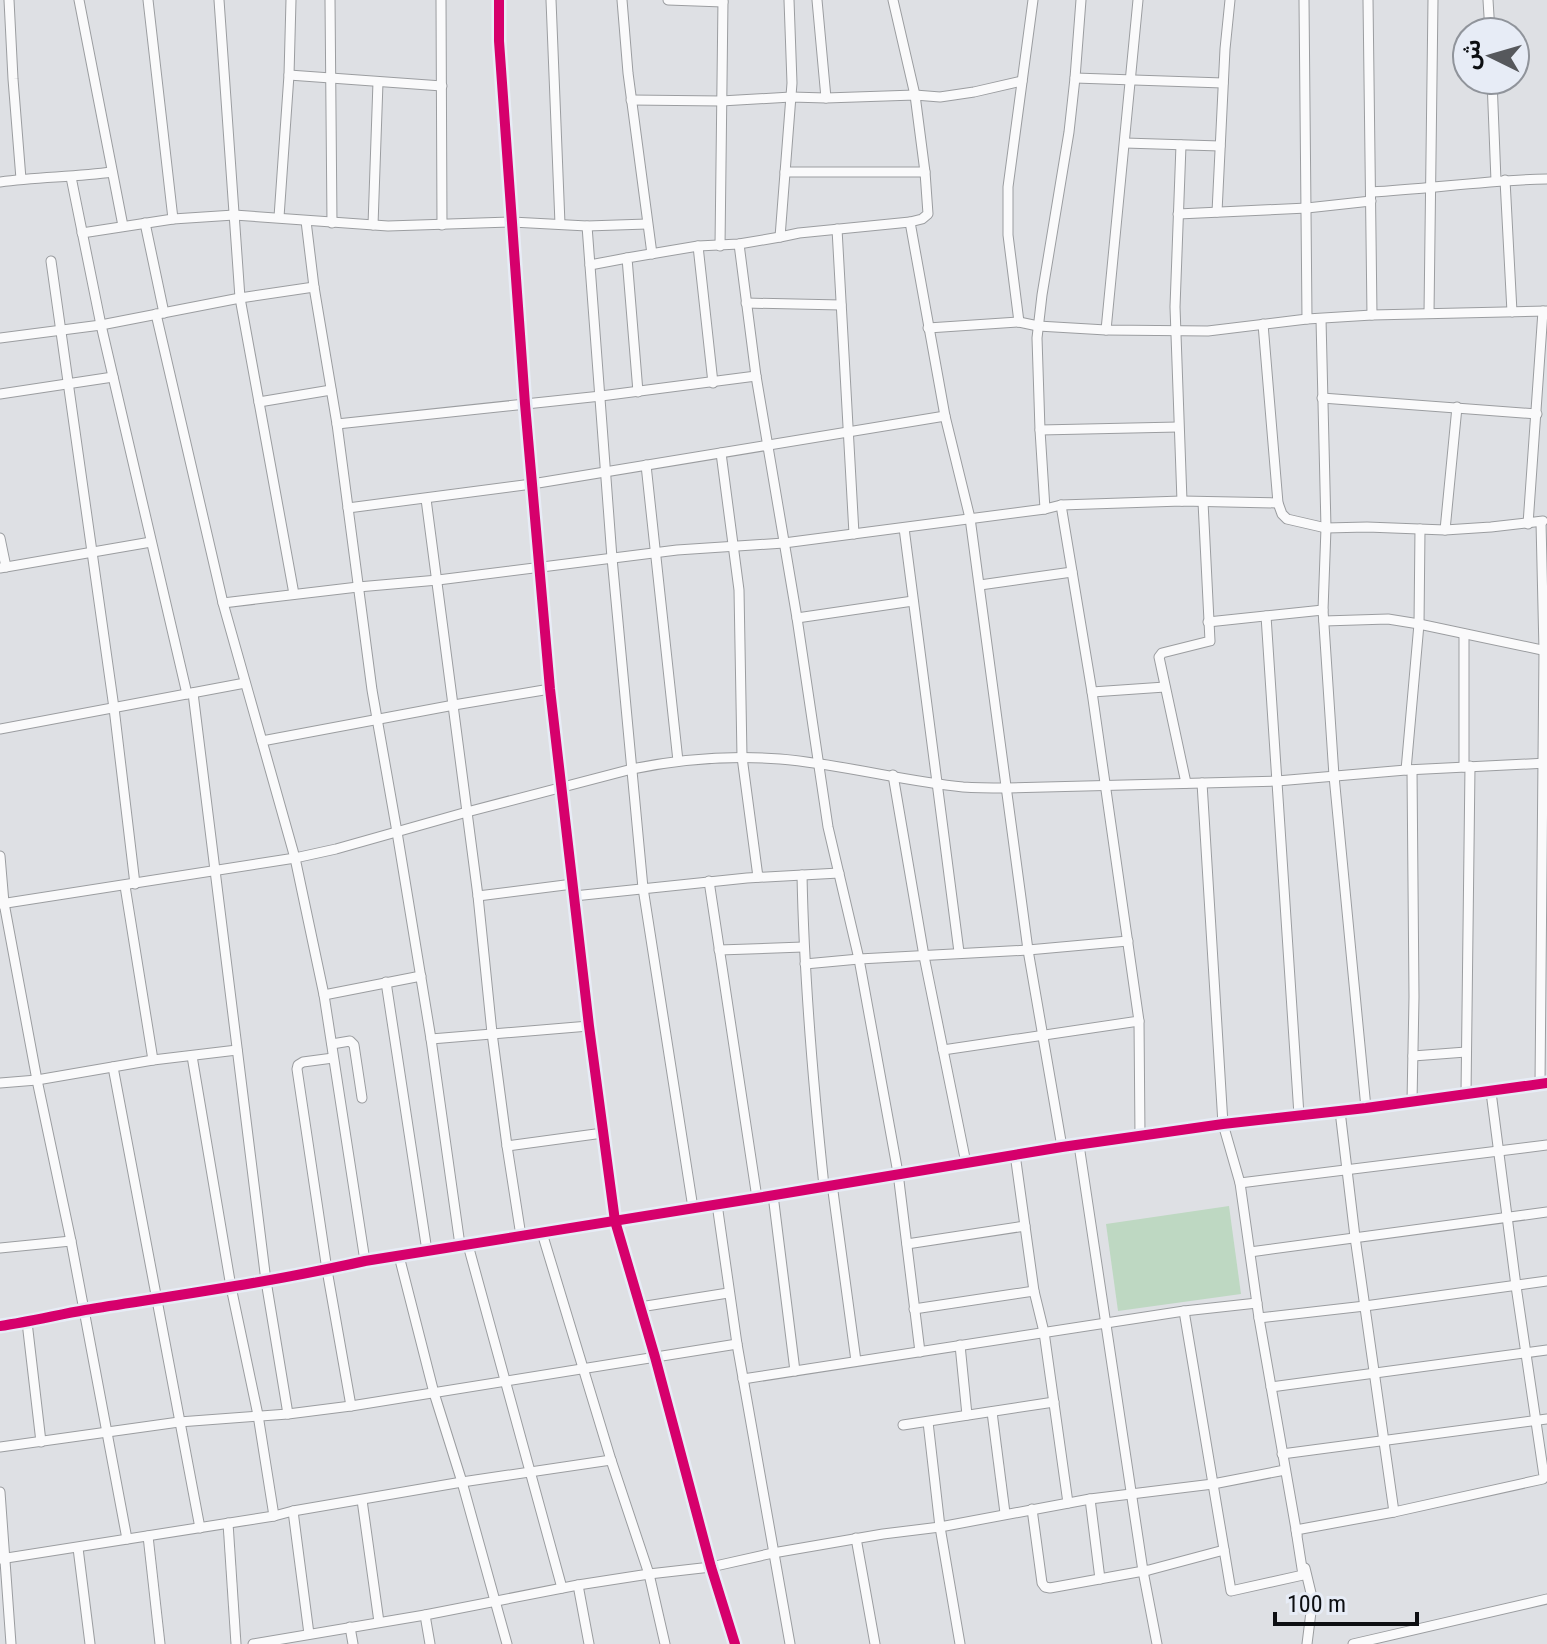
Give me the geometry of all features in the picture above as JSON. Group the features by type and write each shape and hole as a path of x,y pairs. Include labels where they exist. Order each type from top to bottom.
{"street":[{"path":"9,0 21,179"},
{"path":"79,0 123,226"},
{"path":"148,0 173,219"},
{"path":"219,0 240,298 294,594"},
{"path":"279,217 291,0"},
{"path":"330,0 332,223"},
{"path":"441,0 442,225"},
{"path":"499,0 499,41 525,404 550,689 615,1221 735,1644"},
{"path":"551,0 560,224"},
{"path":"622,0 631,100 652,254"},
{"path":"668,0 723,1 720,246"},
{"path":"780,237 791,97 789,0"},
{"path":"817,0 826,98"},
{"path":"590,265 698,246 739,244 910,222 928,214 915,95 893,0"},
{"path":"1019,322 1007,210 1033,0"},
{"path":"1045,509 1038,326 1069,132 1081,0"},
{"path":"1106,330 1138,0"},
{"path":"1217,212 1230,0"},
{"path":"1304,0 1307,319"},
{"path":"1368,0 1372,315"},
{"path":"1429,313 1433,0"},
{"path":"289,75 442,86"},
{"path":"1075,78 1223,83"},
{"path":"0,80 13,79"},
{"path":"631,100 940,97 1022,81"},
{"path":"373,225 378,82"},
{"path":"1493,96 1512,312"},
{"path":"1125,143 1220,146"},
{"path":"1181,145 1175,331 1182,501"},
{"path":"0,182 112,172"},
{"path":"785,172 925,172"},
{"path":"71,177 151,542 190,693 266,1281 288,1414"},
{"path":"1178,214 1307,208 1500,180 1547,179"},
{"path":"82,233 173,219 234,215 373,225 512,222 587,226 647,224"},
{"path":"306,221 377,721 464,1245 562,1588"},
{"path":"910,222 945,416 970,518 1028,950 1062,1147"},
{"path":"145,223 160,314 223,603 295,858 324,995 365,1261"},
{"path":"587,226 612,558 643,888 693,1208"},
{"path":"837,229 854,534"},
{"path":"739,244 756,376 828,827 859,959 898,1173 920,1352"},
{"path":"698,246 713,383"},
{"path":"627,258 638,392"},
{"path":"51,261 114,708 130,885 153,1060"},
{"path":"0,338 101,325 314,287"},
{"path":"746,303 841,305"},
{"path":"928,328 1019,322 1106,330 1222,331 1307,319 1545,311 1528,524"},
{"path":"1321,319 1326,528 1324,616 1334,776 1366,1108"},
{"path":"0,1326 365,1261 1015,1154 1223,1124 1544,1084 1544,521 1445,530 1326,528 1287,519 1278,503 1263,324"},
{"path":"337,424 638,392 756,376"},
{"path":"0,394 113,377"},
{"path":"259,402 331,390"},
{"path":"1322,398 1537,414"},
{"path":"1445,530 1457,407"},
{"path":"348,508 532,484 945,416"},
{"path":"1040,430 1178,427"},
{"path":"721,453 740,608 742,757 758,877"},
{"path":"646,465 678,761"},
{"path":"426,499 478,896 492,1033 521,1236"},
{"path":"223,603 655,553 784,543 1061,505 1182,501 1278,503"},
{"path":"1186,783 1160,655 1210,641 1203,502"},
{"path":"1061,505 1092,692 1139,1021 1140,1136"},
{"path":"904,528 959,952"},
{"path":"1412,1102 1409,770 1419,624 1420,529"},
{"path":"0,538 3,567 151,542"},
{"path":"980,585 1072,572"},
{"path":"797,618 913,601"},
{"path":"1208,622 1266,616 1388,619 1546,651"},
{"path":"1266,616 1299,1115"},
{"path":"1464,634 1467,766 1466,1095"},
{"path":"0,729 245,683"},
{"path":"1092,692 1165,687"},
{"path":"262,741 550,689"},
{"path":"2,903 295,858 632,769 678,761 742,757 819,764 964,787 1007,788 1277,781 1545,763"},
{"path":"893,775 924,956 966,1163"},
{"path":"1184,1311 1231,1591 1303,1575 1259,1318 1240,1183 1223,1124 1202,783"},
{"path":"0,856 2,903 71,1241 127,1539"},
{"path":"574,896 709,881 839,873"},
{"path":"802,875 803,947 814,1093 856,1361"},
{"path":"709,881 757,1198"},
{"path":"478,896 573,884"},
{"path":"805,964 1128,941"},
{"path":"719,950 803,947"},
{"path":"324,995 421,976"},
{"path":"386,982 427,1251"},
{"path":"943,1050 1139,1021"},
{"path":"431,1039 589,1026"},
{"path":"332,1044 353,1043 362,1098"},
{"path":"0,1083 237,1050"},
{"path":"1413,1056 1466,1052"},
{"path":"192,1056 274,1516"},
{"path":"333,1058 303,1062 297,1069 351,1406"},
{"path":"113,1067 200,1528"},
{"path":"1296,1530 1543,1479 1491,1092"},
{"path":"1340,1111 1394,1512"},
{"path":"507,1146 603,1133"},
{"path":"1079,1145 1143,1571 1157,1644"},
{"path":"1240,1183 1547,1145"},
{"path":"1015,1154 1068,1503"},
{"path":"773,1195 795,1371"},
{"path":"717,1204 728,1293 790,1644"},
{"path":"1250,1252 1547,1212"},
{"path":"907,1244 1025,1226"},
{"path":"542,1233 649,1574 665,1644"},
{"path":"0,1248 71,1241"},
{"path":"399,1256 434,1393 507,1644"},
{"path":"1259,1318 1547,1281"},
{"path":"914,1309 1034,1291"},
{"path":"640,1307 728,1293"},
{"path":"743,1379 1184,1311 1257,1303"},
{"path":"27,1322 41,1442"},
{"path":"0,1447 179,1422 351,1406 737,1344"},
{"path":"960,1345 967,1415"},
{"path":"1271,1387 1547,1350"},
{"path":"903,1425 1054,1402"},
{"path":"992,1412 1005,1513"},
{"path":"1282,1454 1547,1419"},
{"path":"928,1422 940,1527 960,1644"},
{"path":"2,1559 611,1460"},
{"path":"253,1644 283,1642 309,1634 578,1585 711,1567 856,1538 940,1527 1090,1499 1213,1484 1285,1470"},
{"path":"0,1492 2,1559 11,1644"},
{"path":"1090,1499 1100,1579"},
{"path":"362,1500 379,1622"},
{"path":"1032,1509 1045,1587 1143,1571 1224,1550"},
{"path":"293,1511 309,1634"},
{"path":"228,1523 236,1644"},
{"path":"1296,1530 1311,1593 1307,1644"},
{"path":"148,1536 160,1644"},
{"path":"856,1538 875,1644"},
{"path":"78,1548 90,1644"},
{"path":"578,1585 589,1644"},
{"path":"1353,1644 1547,1599"},
{"path":"425,1615 430,1644"},
{"path":"350,1627 353,1644"}],"green space":[{"path":"1229,1206 1241,1294 1118,1311 1106,1224"}],"cycle path":[{"path":"499,0 499,41 525,404 550,689 615,1221 735,1644"},
{"path":"0,1326 365,1261 1062,1147 1547,1083"}]}
